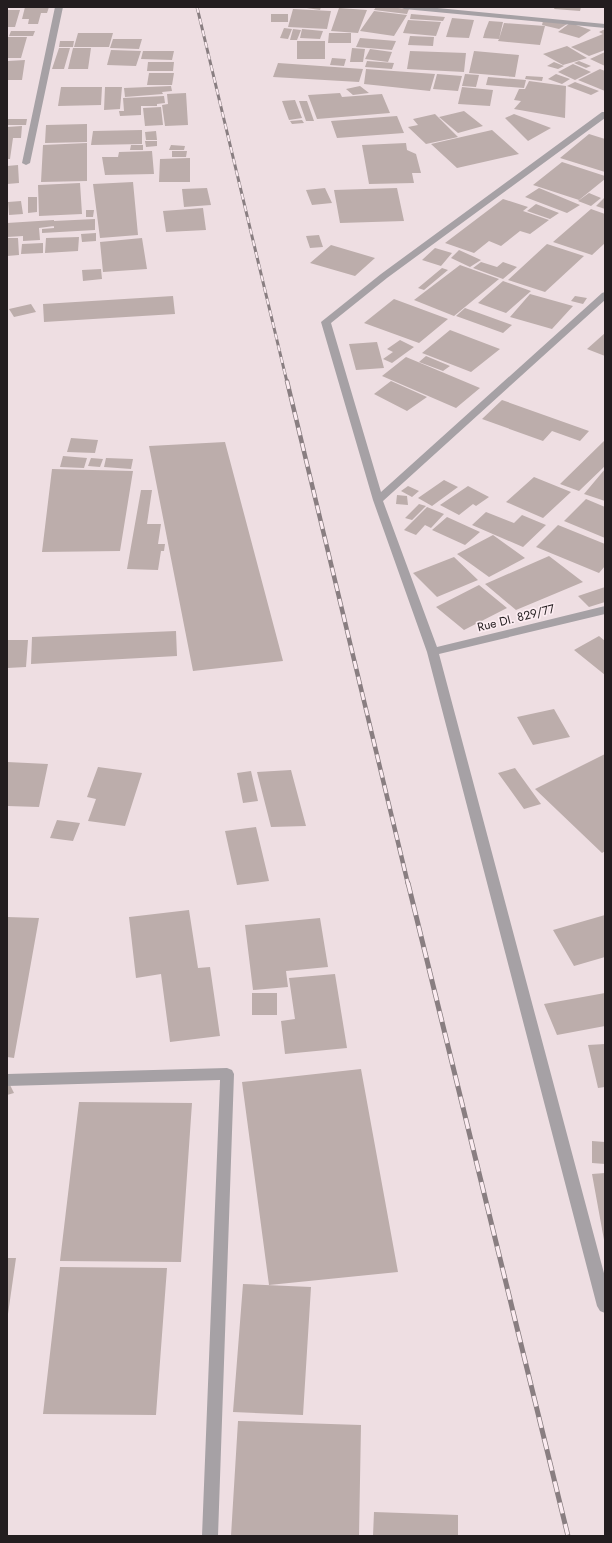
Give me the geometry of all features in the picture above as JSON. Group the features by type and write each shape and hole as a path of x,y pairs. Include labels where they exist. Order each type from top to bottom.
{"street":[{"path":"26,163 59,7"},
{"path":"404,7 605,26"},
{"path":"605,114 384,276 326,322 378,500 433,652 605,1306"},
{"path":"378,500 605,295"},
{"name":"Rue DI. 829/77","path":"433,652 605,610"},
{"path":"7,1080 227,1074 210,1536"}],"building":[{"path":"25,7 49,7 47,13 41,13 38,24 28,24 29,19 22,19"},
{"path":"300,7 321,7 320,10"},
{"path":"376,7 409,9 407,14 374,10"},
{"path":"555,7 581,7 580,11 554,9"},
{"path":"339,8 367,10 358,33 331,31"},
{"path":"293,9 331,11 327,29 288,27"},
{"path":"7,10 20,10 15,27 7,27"},
{"path":"374,11 407,15 394,36 360,31"},
{"path":"271,14 288,14 288,22 271,22"},
{"path":"411,14 445,17 443,21 410,19"},
{"path":"452,18 474,20 469,38 446,37"},
{"path":"408,20 441,22 436,36 403,33"},
{"path":"489,21 503,22 499,39 483,38"},
{"path":"543,21 567,24 559,29 542,25"},
{"path":"504,23 545,26 540,45 498,41"},
{"path":"570,23 591,30 579,38 558,32"},
{"path":"284,28 292,29 288,39 280,38"},
{"path":"293,29 301,30 297,40 290,40"},
{"path":"302,29 323,31 320,39 300,38"},
{"path":"605,29 605,50 589,56 571,47 603,34 599,32"},
{"path":"11,31 35,31 33,36 9,36"},
{"path":"78,33 113,33 109,47 74,47"},
{"path":"329,33 351,33 351,43 328,43"},
{"path":"410,36 434,37 433,46 408,45"},
{"path":"7,37 27,37 21,58 7,58"},
{"path":"360,38 396,41 392,50 356,47"},
{"path":"113,39 142,39 139,49 110,48"},
{"path":"60,41 74,41 73,47 59,47"},
{"path":"297,41 325,41 325,59 297,59"},
{"path":"567,46 587,58 563,65 543,54"},
{"path":"59,48 70,48 64,69 52,69"},
{"path":"73,48 91,48 88,69 68,69"},
{"path":"352,48 365,49 363,62 350,62"},
{"path":"370,49 392,52 388,62 365,59"},
{"path":"111,50 141,51 136,66 107,65"},
{"path":"143,51 174,51 172,60 141,59"},
{"path":"410,51 466,53 464,72 407,69"},
{"path":"474,51 519,55 515,77 469,73"},
{"path":"605,52 605,66 590,59"},
{"path":"332,58 346,59 344,66 330,65"},
{"path":"25,60 22,80 7,80 8,61"},
{"path":"367,61 394,63 392,69 365,67"},
{"path":"579,61 591,66 586,68 574,63"},
{"path":"148,62 174,62 173,71 147,71"},
{"path":"554,62 564,66 558,69 547,66"},
{"path":"278,63 363,69 359,82 273,77"},
{"path":"573,64 591,72 575,80 558,72"},
{"path":"366,69 435,74 430,91 364,84"},
{"path":"600,69 605,71 605,91 578,80"},
{"path":"149,73 174,73 172,85 147,85"},
{"path":"437,74 462,76 458,91 433,89"},
{"path":"465,74 479,75 476,87 462,86"},
{"path":"556,74 570,79 562,84 548,79"},
{"path":"526,76 543,77 542,81 525,79"},
{"path":"488,77 526,80 524,88 486,85"},
{"path":"529,81 566,86 565,118 514,109 521,101 514,100 519,89 525,89"},
{"path":"575,82 599,91 591,95 567,86"},
{"path":"171,86 172,91 162,92 163,94 125,97 124,88"},
{"path":"360,86 369,93 353,95 346,89"},
{"path":"61,87 102,87 101,105 58,106"},
{"path":"105,87 122,87 120,109 104,110"},
{"path":"462,87 493,90 490,106 458,104"},
{"path":"186,93 188,125 165,126 162,105 168,104 167,94"},
{"path":"340,93 342,97 382,94 390,113 317,119 308,95"},
{"path":"164,96 165,103 157,104 157,106 141,106 141,115 120,116 119,111 124,111 123,98"},
{"path":"295,100 302,118 289,120 282,101"},
{"path":"299,101 307,101 314,121 306,121"},
{"path":"161,107 163,125 145,126 143,108"},
{"path":"464,111 483,126 458,133 439,117"},
{"path":"435,114 458,137 426,144 408,127 418,125 413,119"},
{"path":"514,114 551,128 528,141 505,118"},
{"path":"397,116 404,133 337,138 331,121"},
{"path":"7,119 27,119 26,125 7,125"},
{"path":"302,120 304,123 292,124 290,121"},
{"path":"87,124 87,142 45,143 46,125"},
{"path":"22,126 21,138 13,138 10,159 7,159 7,127"},
{"path":"142,130 142,144 91,145 93,131"},
{"path":"492,130 519,154 457,168 431,144"},
{"path":"156,131 157,140 146,140 145,132"},
{"path":"589,134 605,139 605,172 560,158"},
{"path":"145,141 157,141 157,146 146,147"},
{"path":"87,143 87,181 41,182 43,145"},
{"path":"406,143 407,150 416,154 421,173 412,173 414,183 369,184 362,145"},
{"path":"131,145 143,145 143,150 130,150"},
{"path":"171,145 185,146 184,150 169,150"},
{"path":"152,151 154,174 105,175 102,157 118,157 119,152"},
{"path":"172,151 187,151 186,157 172,157"},
{"path":"190,158 190,182 159,182 160,159"},
{"path":"562,162 605,176 605,179 579,200 533,185"},
{"path":"18,165 19,183 7,184 7,166"},
{"path":"133,182 138,235 100,238 93,184"},
{"path":"80,183 82,214 39,216 38,185"},
{"path":"207,188 211,205 184,207 182,189"},
{"path":"325,188 332,203 312,205 306,190"},
{"path":"397,188 404,221 340,223 334,190"},
{"path":"539,188 580,205 567,213 525,197"},
{"path":"589,193 601,198 591,206 578,201"},
{"path":"28,197 37,197 37,212 28,213"},
{"path":"605,197 605,209 596,206"},
{"path":"503,199 528,207 523,211 549,220 530,234 520,231 501,246 489,241 474,253 445,243"},
{"path":"21,201 23,214 9,215 8,202"},
{"path":"536,204 559,213 550,219 527,211"},
{"path":"203,208 206,230 166,232 163,211"},
{"path":"591,209 605,214 605,243 592,255 553,242"},
{"path":"86,210 94,210 93,217 86,217"},
{"path":"95,219 95,230 42,233 42,229 54,228 54,221"},
{"path":"54,220 54,226 39,228 40,240 23,241 23,236 7,237 7,223"},
{"path":"96,233 96,241 82,242 81,234"},
{"path":"319,235 323,247 310,248 306,236"},
{"path":"79,237 78,251 45,253 46,238"},
{"path":"7,238 18,238 19,255 7,256"},
{"path":"142,238 147,269 103,272 100,242"},
{"path":"43,243 43,253 21,254 22,244"},
{"path":"547,244 584,256 545,292 508,280"},
{"path":"331,245 375,258 355,276 310,263"},
{"path":"435,248 452,253 441,266 422,260"},
{"path":"459,250 481,260 470,267 451,258"},
{"path":"481,262 497,267 503,262 517,267 503,279 473,268"},
{"path":"460,265 499,279 454,316 414,300"},
{"path":"442,268 448,270 424,290 418,288"},
{"path":"101,269 102,279 83,281 82,270"},
{"path":"503,281 531,291 506,313 478,303"},
{"path":"530,294 573,306 552,329 510,317"},
{"path":"173,296 175,314 44,322 43,304"},
{"path":"575,296 587,298 583,304 571,301"},
{"path":"394,299 448,319 419,343 364,323"},
{"path":"31,304 36,312 14,317 9,309"},
{"path":"465,308 512,325 503,333 456,316"},
{"path":"450,330 500,349 471,372 422,353"},
{"path":"605,333 605,356 587,349"},
{"path":"400,340 414,347 392,363 383,359 393,352 387,349"},
{"path":"377,342 384,368 356,370 349,344"},
{"path":"426,356 450,366 443,371 419,362"},
{"path":"406,357 480,388 456,408 382,376"},
{"path":"391,381 427,397 407,411 374,394"},
{"path":"502,400 589,431 580,441 552,431 543,441 482,419"},
{"path":"71,438 98,440 95,453 67,452"},
{"path":"605,440 605,466 579,491 560,484"},
{"path":"225,442 283,661 193,671 149,446"},
{"path":"63,456 87,458 84,468 60,467"},
{"path":"91,458 103,459 100,467 88,466"},
{"path":"106,458 133,459 131,469 104,467"},
{"path":"52,469 133,471 120,551 42,552"},
{"path":"605,469 605,501 584,494"},
{"path":"534,477 571,492 543,518 506,502"},
{"path":"444,480 458,487 432,506 418,498"},
{"path":"408,486 419,491 412,497 401,491"},
{"path":"468,486 489,497 476,506 473,504 459,515 440,505"},
{"path":"141,490 152,490 147,524 161,524 158,544 165,544 164,551 161,551 158,570 127,569"},
{"path":"397,495 407,496 408,505 396,504"},
{"path":"586,499 605,507 605,538 564,521"},
{"path":"419,504 426,506 412,520 405,518"},
{"path":"427,507 444,514 431,528 425,525 416,535 404,530"},
{"path":"486,512 514,523 522,515 546,525 523,547 472,525"},
{"path":"447,517 480,532 465,545 432,530"},
{"path":"558,525 605,544 605,566 599,573 536,547"},
{"path":"493,535 525,558 489,577 457,554"},
{"path":"549,556 583,582 516,610 485,584"},
{"path":"454,557 478,580 437,597 413,573"},
{"path":"479,585 507,608 464,630 436,607"},
{"path":"605,587 605,602 589,607 578,596"},
{"path":"176,631 177,656 31,664 32,637"},
{"path":"599,636 605,641 605,675 574,650"},
{"path":"7,640 28,640 26,667 7,668"},
{"path":"554,709 570,737 533,745 517,717"},
{"path":"605,754 605,851 602,853 535,789"},
{"path":"7,762 48,764 39,807 7,806"},
{"path":"98,767 142,773 125,826 88,821 96,799 87,797"},
{"path":"515,768 541,804 524,809 498,773"},
{"path":"291,770 306,826 271,827 257,772"},
{"path":"251,771 258,801 243,803 237,773"},
{"path":"57,820 80,823 73,841 50,838"},
{"path":"256,827 269,881 237,885 225,831"},
{"path":"189,910 198,968 210,967 220,1036 170,1042 161,974 136,978 129,917"},
{"path":"605,915 605,957 574,966 553,930"},
{"path":"7,917 39,918 14,1058 7,1057"},
{"path":"320,918 328,967 286,971 288,987 253,990 245,925"},
{"path":"335,974 347,1048 285,1054 281,1021 295,1019 289,978"},
{"path":"252,993 277,993 277,1015 252,1015"},
{"path":"605,993 605,1026 557,1035 544,1004"},
{"path":"605,1044 605,1087 598,1088 588,1045"},
{"path":"361,1069 398,1272 269,1285 242,1082"},
{"path":"10,1085 14,1093 7,1095 7,1086"},
{"path":"79,1102 192,1103 181,1262 60,1261"},
{"path":"592,1141 605,1142 605,1164 592,1163"},
{"path":"605,1173 605,1240 604,1240 592,1174"},
{"path":"7,1258 16,1258 8,1314 7,1314"},
{"path":"60,1267 167,1268 156,1415 43,1414"},
{"path":"243,1284 311,1287 303,1415 233,1412"},
{"path":"238,1421 361,1425 359,1536 231,1536"},
{"path":"374,1512 458,1515 458,1536 373,1536"}],"railway":[{"path":"197,7 287,382"},
{"path":"287,381 408,884"},
{"path":"408,883 568,1536"}]}
